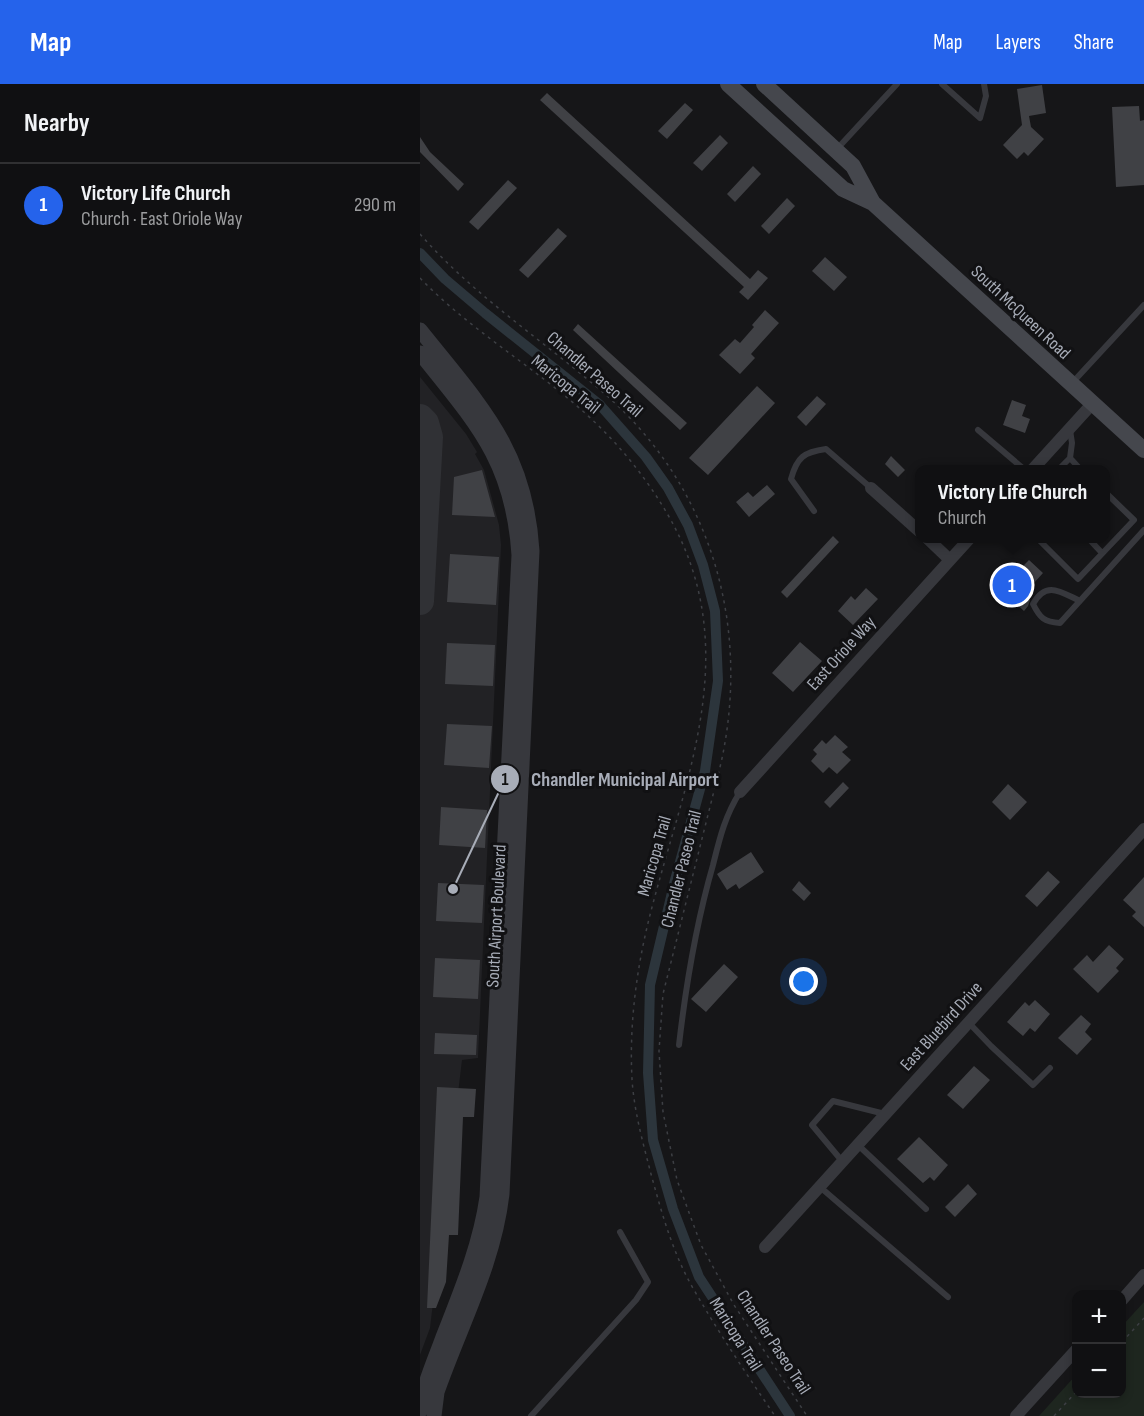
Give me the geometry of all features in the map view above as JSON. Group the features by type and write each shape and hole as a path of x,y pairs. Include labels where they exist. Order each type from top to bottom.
{"main road":[{"name":"South McQueen Road","path":"728,84 843,189 873,203 1144,450"},
{"name":"South McQueen Road","path":"764,84 853,166 873,203"}],"street":[{"name":"South Airport Boulevard","path":"420,330 499,462 508,487 519,555 501,1077 500,1212 484,1271 437,1392 434,1416"},
{"name":"South Airport Boulevard","path":"420,353 454,384"},
{"path":"1037,465 1092,404"},
{"path":"872,488 915,527"},
{"path":"932,543 950,560"},
{"name":"East Oriole Way","path":"740,792 965,543"},
{"name":"East Bluebird Drive","path":"765,1247 1144,829"},
{"name":"South Airport Boulevard","path":"420,1412 424,1387 481,1235 488,1197 501,1077"},
{"path":"1126,1295 1144,1275"},
{"path":"1016,1416 1072,1355"}],"lane":[{"path":"836,150 897,84"},
{"path":"942,84 980,118 986,96 984,84"},
{"path":"1071,385 1144,305"},
{"path":"978,430 1019,465"},
{"path":"1063,465 1070,458 1072,443 1070,430"},
{"path":"814,511 791,479 795,463 812,451 826,449 872,488"},
{"path":"1070,458 1076,465"},
{"path":"1042,543 1078,579 1134,520 1110,497"},
{"path":"1080,601 1055,589 1047,589 1038,596 1033,604 1040,617 1047,622 1060,623 1080,601 1144,530"},
{"path":"1093,543 1102,553"},
{"path":"679,1045 686,981 706,888 727,813 740,792"},
{"path":"969,1023 1033,1085 1050,1068"},
{"path":"843,1162 812,1125 833,1101 886,1114"},
{"path":"858,1145 926,1209"},
{"path":"820,1187 948,1297"},
{"path":"531,1416 636,1300 648,1282 620,1232"}],"path":[{"name":"Chandler Paseo Trail","path":"420,234 509,317 606,395 628,417 672,470 688,498 711,549 730,634 732,691 723,755 663,994 659,1051 663,1112 677,1180 701,1245 734,1305 807,1416"},
{"name":"Maricopa Trail","path":"420,278 443,302 586,414 615,442 641,473 688,554 698,587 707,654 705,690 691,770 650,914 635,993 632,1077 636,1114 674,1248 693,1288 775,1416"},
{"path":"1126,1338 1144,1318"},
{"path":"1054,1416 1072,1397"}],"shaded area":[{"path":"420,377 466,434 477,452 475,454 484,470 499,525 501,545 478,1058 462,1060 430,1328 420,1355"},
{"path":"1144,1302 1144,1416 1039,1416 1072,1379 1072,1398 1126,1398 1126,1322"}],"building":[{"path":"1042,85 1046,113 1029,116 1031,127 1044,139 1028,156 1024,152 1017,159 1003,145 1022,125 1017,89"},
{"path":"547,93 750,279 758,270 768,278 748,300 739,292 744,287 540,100"},
{"path":"685,103 693,110 667,139 658,131"},
{"path":"1139,106 1140,121 1144,120 1144,185 1116,187 1112,107"},
{"path":"720,135 728,143 702,171 693,163"},
{"path":"420,137 430,152 464,184 458,191 420,152"},
{"path":"753,166 761,174 735,202 727,194"},
{"path":"508,180 517,188 478,230 469,222"},
{"path":"787,198 795,206 769,234 761,226"},
{"path":"558,228 567,236 528,278 519,270"},
{"path":"825,257 847,277 834,291 812,271"},
{"path":"765,310 779,323 751,354 755,358 740,374 719,355 735,339 740,343"},
{"path":"578,324 687,423 680,430 573,330"},
{"path":"757,386 775,403 708,475 689,458"},
{"path":"817,396 826,404 806,426 797,417"},
{"path":"1012,400 1026,405 1022,416 1030,419 1025,433 1003,425"},
{"path":"891,456 905,470 898,477 885,464"},
{"path":"482,470 495,517 452,515 454,477"},
{"path":"767,485 775,494 749,517 736,502 748,492 753,497"},
{"path":"833,536 839,542 787,598 781,592"},
{"path":"450,554 499,557 496,605 447,602"},
{"path":"1029,560 1043,573 1024,594 1030,600 1024,611 993,582 1010,563 1018,571"},
{"path":"866,588 878,599 853,625 838,611 851,596 855,600"},
{"path":"800,642 822,661 793,692 772,673"},
{"path":"447,643 495,645 493,686 445,684"},
{"path":"447,724 492,726 489,768 444,765"},
{"path":"835,735 848,747 842,752 851,760 837,774 829,767 823,773 811,761 817,754 813,750 822,740 826,744"},
{"path":"843,782 849,788 830,808 824,802"},
{"path":"1008,784 1027,802 1010,820 992,802"},
{"path":"441,807 487,810 485,848 439,845"},
{"path":"751,852 764,872 739,889 736,884 727,890 717,874"},
{"path":"1048,871 1060,882 1037,907 1025,896"},
{"path":"1144,877 1144,927 1132,916 1136,912 1123,900"},
{"path":"799,881 811,893 804,901 792,890"},
{"path":"438,883 484,885 482,923 436,921"},
{"path":"1109,945 1124,959 1116,968 1119,971 1098,993 1073,969 1087,955 1093,962"},
{"path":"435,958 480,960 478,999 433,997"},
{"path":"724,964 738,977 706,1012 691,999"},
{"path":"1035,1000 1050,1014 1035,1032 1030,1028 1023,1036 1007,1022 1025,1002 1029,1006"},
{"path":"1081,1015 1091,1024 1085,1032 1092,1039 1077,1055 1058,1038"},
{"path":"435,1033 477,1035 476,1055 434,1054"},
{"path":"974,1066 990,1080 963,1109 947,1095"},
{"path":"437,1087 476,1089 474,1117 463,1117 458,1235 449,1235 446,1282 436,1308 427,1308"},
{"path":"919,1137 948,1165 934,1181 930,1177 923,1183 897,1159"},
{"path":"968,1184 977,1194 955,1217 945,1207"}],"waterway":[{"path":"420,253 445,279 485,313 600,405 646,457 668,488 688,525 703,565 715,611 718,681 705,771 675,880 650,985 648,1073 653,1140 673,1209 699,1277 790,1416"}],"taxiway":[{"path":"420,418 425,423 429,437 420,601"}],"place":[{"name":"Victory Life Church","path":"1012,585"},
{"name":"Chandler Municipal Airport","path":"453,889"}]}
